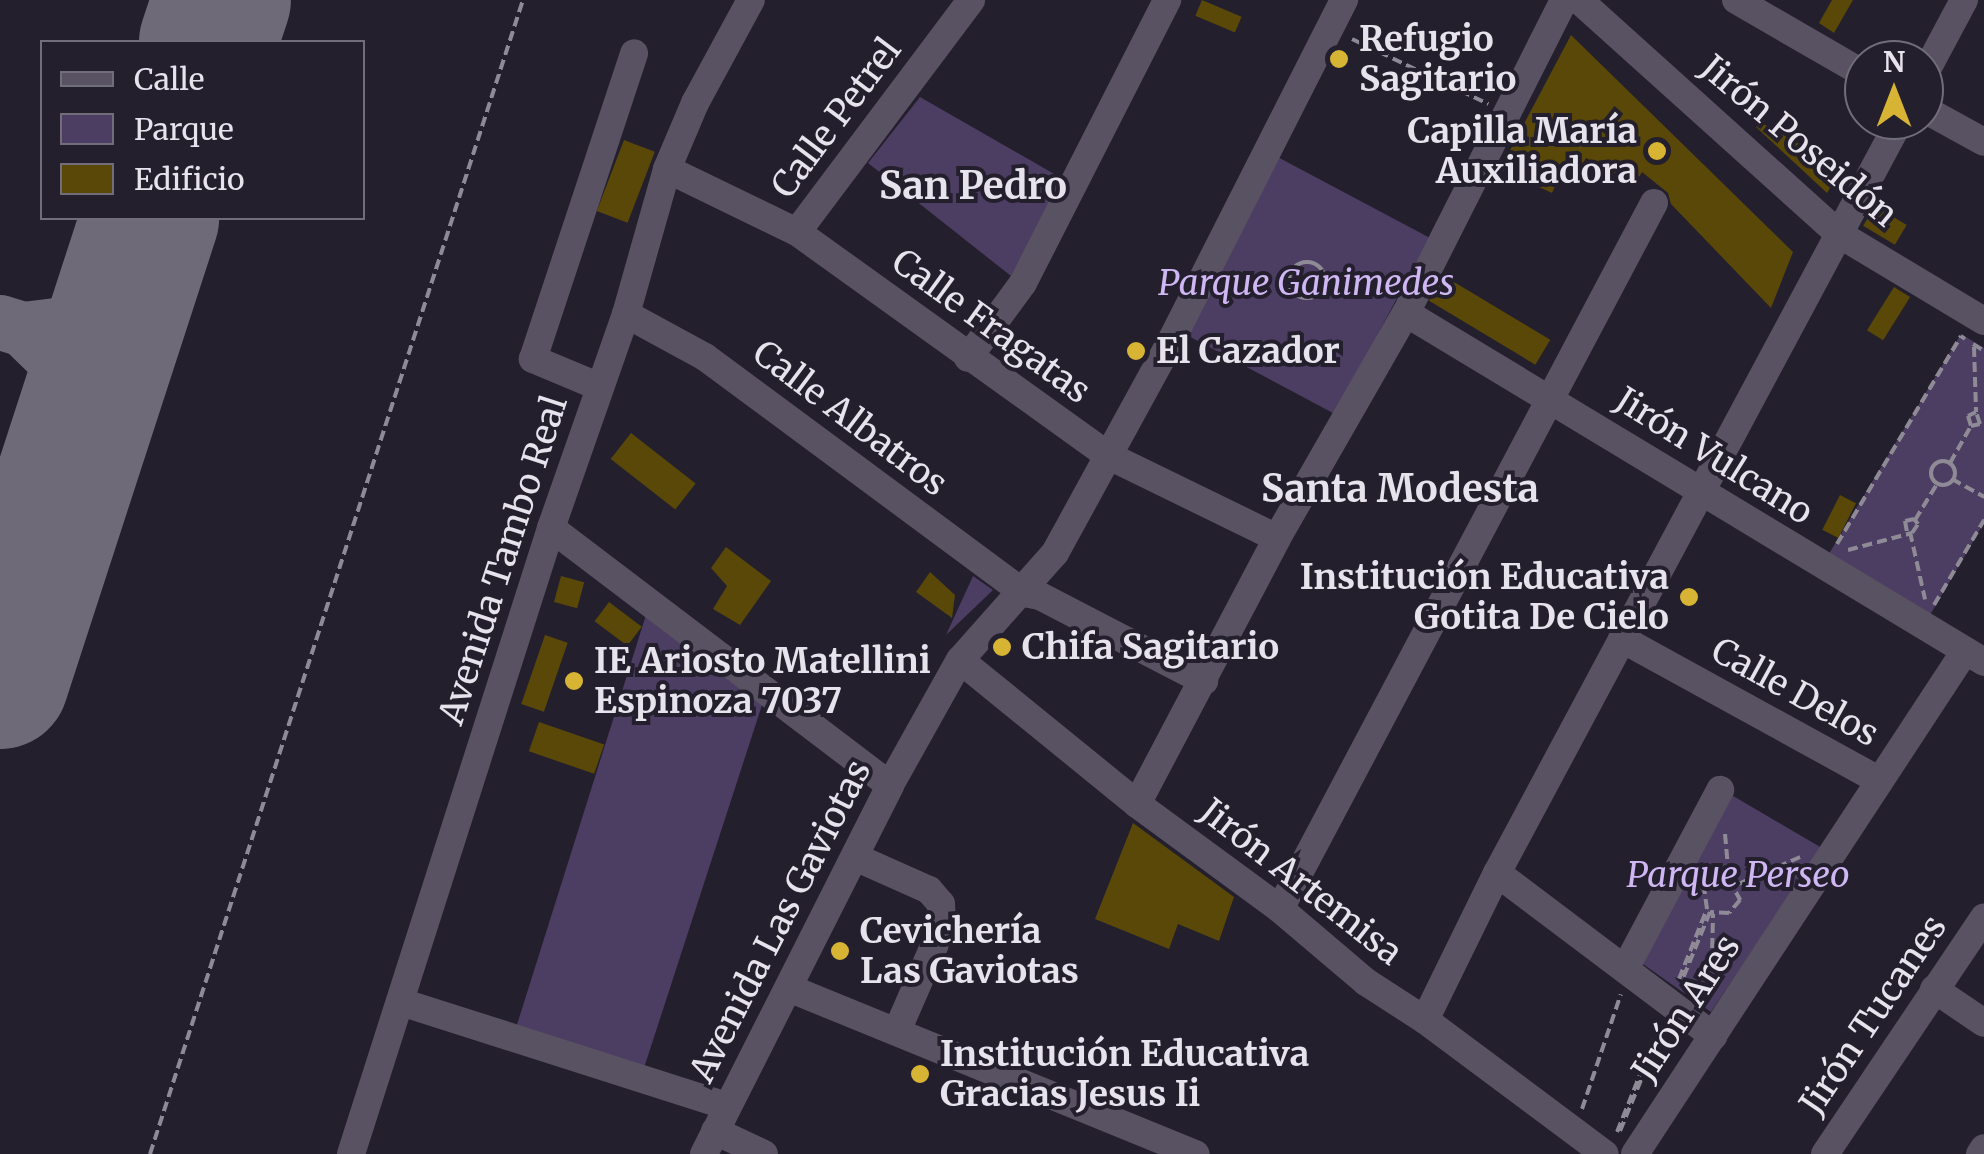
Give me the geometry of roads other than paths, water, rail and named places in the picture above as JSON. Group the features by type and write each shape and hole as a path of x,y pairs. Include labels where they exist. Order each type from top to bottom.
{"street":[{"name":"Avenida Tambo Real","path":"352,1154 551,528 626,314 667,168 695,103 751,0"},
{"name":"Calle Petrel","path":"798,232 971,0"},
{"path":"968,358 1023,283 1167,0"},
{"name":"Avenida Las Gaviotas","path":"716,1130 791,989 890,785 960,660 1056,554 1170,343 1344,0"},
{"path":"1137,804 1277,538 1406,313 1564,0"},
{"name":"Jirón Poseidón","path":"1579,0 1839,234 1979,333"},
{"path":"1736,0 1844,62"},
{"path":"1942,40 1964,0"},
{"path":"600,386 533,359 634,54"},
{"path":"1944,119 1984,142"},
{"path":"1425,1020 1497,873 1889,140"},
{"name":"Calle Fragatas","path":"667,168 798,232 968,358 1108,455 1277,538"},
{"path":"1280,909 1654,203"},
{"name":"Jirón Vulcano","path":"1406,313 1974,657"},
{"name":"Calle Albatros","path":"626,314 705,356 1024,593 1040,596 1204,681"},
{"path":"551,528 890,785"},
{"name":"Calle Delos","path":"1622,639 1880,781"},
{"name":"Jirón Ares","path":"1618,1148 1712,1022 1880,781 1974,657"},
{"name":"Jirón Artemisa","path":"960,660 1137,804 1280,909 1366,982 1618,1148"},
{"path":"1623,980 1720,790"},
{"path":"855,857 930,890 940,904 942,922 934,946 897,1032"},
{"path":"1497,873 1623,980 1712,1022"},
{"name":"Jirón Tucanes","path":"1825,1154 1984,917"},
{"path":"791,989 1151,1146 1196,1154"},
{"path":"1934,989 1984,1023"},
{"path":"401,1002 716,1130 764,1154"}],"place":[{"name":"Refugio Sagitario","path":"1339,59"},
{"name":"Capilla María Auxiliadora","path":"1657,151"},
{"name":"El Cazador","path":"1136,351"},
{"name":"Institución Educativa Gotita De Cielo","path":"1689,597"},
{"name":"Chifa Sagitario","path":"1002,647"},
{"name":"IE Ariosto Matellini Espinoza 7037","path":"574,681"},
{"name":"Cevichería Las Gaviotas","path":"840,951"},
{"name":"Institución Educativa Gracias Jesus Ii","path":"920,1074"}],"district":[{"name":"San Pedro","path":"973,186"},
{"name":"Santa Modesta","path":"1400,489"}],"park label":[{"name":"Parque Ganimedes","path":"1306,283"},
{"name":"Parque Perseo","path":"1738,875"}]}
